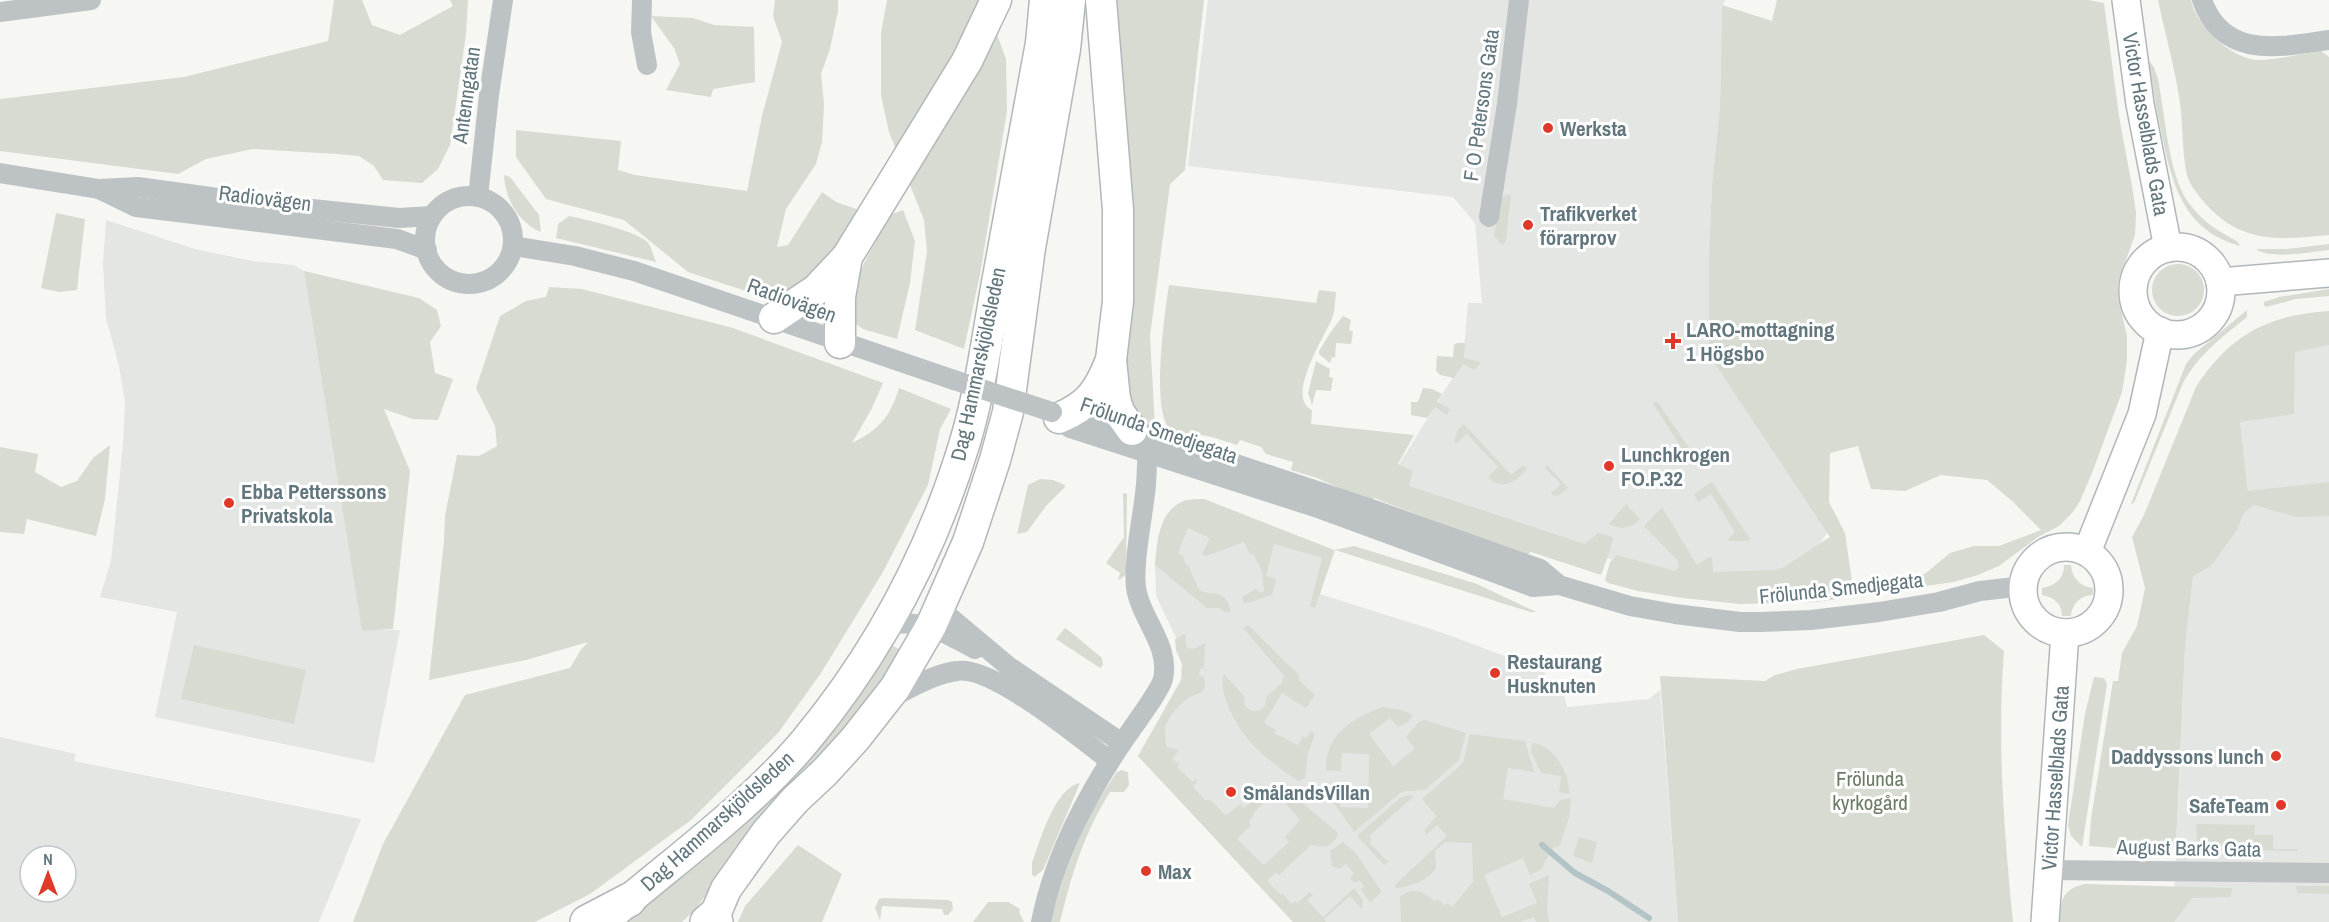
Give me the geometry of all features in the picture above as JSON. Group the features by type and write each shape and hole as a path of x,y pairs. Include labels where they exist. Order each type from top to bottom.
{"highway":[{"path":"587,922 629,900"}],"main road":[{"path":"774,318 816,290 847,257 967,61 996,0"},
{"name":"Dag Hammarskjöldsleden","path":"603,922 729,816 776,773 805,741 864,665 888,625 930,538 955,471 972,413 1041,43 1045,0"},
{"name":"Dag Hammarskjöldsleden","path":"712,920 726,889 766,833 855,739 886,700 935,618 968,542 982,503 1008,412 1030,248 1065,49 1070,0"},
{"path":"1101,0 1118,210 1118,301 1111,360 1115,399 1119,412 1143,440"},
{"path":"840,343 840,297 847,257"},
{"path":"1063,414 1100,387 1111,360"}],"street":[{"path":"0,12 91,0"},
{"name":"Antenngatan","path":"478,197 489,95 503,0"},
{"path":"642,0 640,32 646,65"},
{"name":"F O Petersons Gata","path":"1489,217 1507,104 1519,0"},
{"name":"Victor Hasselblads Gata","path":"2126,0 2140,104 2168,248"},
{"path":"2202,0 2206,12 2220,29 2235,41 2259,47 2289,46 2329,40"},
{"name":"Radiovägen","path":"0,173 99,189 138,187 254,203 399,218 432,216"},
{"name":"Radiovägen","path":"99,189 136,207 396,239 427,250"},
{"path":"463,196 478,197 493,203 505,214 512,230 513,246 507,262 495,275 485,281 468,284 457,282 442,274 430,261 426,230 432,216 449,201 463,196"},
{"name":"Radiovägen","path":"513,246 575,256 634,271 774,318 840,343 1063,414"},
{"path":"2168,248 2187,248 2204,256 2216,270 2220,282 2219,304 2208,322 2195,330 2181,334 2160,331 2141,316 2135,302 2133,286 2138,271 2147,258 2168,248"},
{"path":"2220,282 2329,273"},
{"path":"2087,552 2142,414 2160,331"},
{"name":"Frölunda Smedjegata","path":"1063,414 1070,428 1143,440"},
{"name":"Frölunda Smedjegata","path":"1063,414 1143,440 1321,509 1533,586 1559,585 1630,606 1740,622 1800,621 1879,612 1939,602 1980,591 2024,586"},
{"path":"1041,922 1046,895 1082,807 1163,682 1165,663 1159,642 1137,593 1143,440"},
{"path":"2063,547 2087,552 2096,558 2107,576 2109,596 2101,615 2085,629 2065,633 2048,629 2034,618 2025,603 2025,577 2033,562 2046,552 2063,547"},
{"path":"888,625 935,618 1122,743"},
{"name":"Victor Hasselblads Gata","path":"2044,922 2065,633"},
{"path":"886,700 939,676 968,671 995,681 1036,706 1110,761"},
{"name":"August Barks Gata","path":"2048,870 2329,873"}],"shaded area":[{"path":"1208,0 1726,0 1722,5 1720,106 1712,185 1709,355 1828,531 1814,553 1771,579 1673,575 1568,548 1382,492 1463,361 1468,303 1482,303 1475,223 1453,197 1188,166"},
{"name":"Ebba Petterssons Privatskola","path":"106,220 195,249 252,261 294,265 304,271 362,630 400,630 374,763 155,717 177,612 100,597 111,561 125,402 119,366 106,318 103,264"},
{"path":"2329,345 2329,922 2173,922 2185,647 2193,576 2248,491 2240,422 2295,351"},
{"path":"1204,499 1334,550 1320,594 1443,633 1545,671 1544,690 1564,695 1567,707 1649,699 1660,690 1678,922 1293,922 1138,756 1193,673 1156,596 1155,565 1158,537 1165,517 1177,504 1185,500"},
{"path":"0,737 76,754 74,761 361,819 319,922 0,922"}],"green space":[{"path":"334,0 362,0 372,25 400,35 453,6 450,0 468,0 466,34 450,145 438,169 422,183 383,180 374,166 359,156 337,154 253,149 206,159 178,174 0,151 0,99 184,77 328,41"},
{"path":"775,0 838,0 830,49 821,74 824,104 822,142 816,164 786,209 777,247 788,245 822,192 836,202 862,211 821,268 780,298 761,296 688,272 624,220 546,199 516,157 516,130 621,141 618,170 635,175 747,191 762,116 782,42 773,16"},
{"path":"887,0 987,0 986,4 1006,59 1007,111 980,274 964,349 915,330 927,252 924,220 889,132 881,95 881,33"},
{"path":"1113,0 1204,0 1185,170 1170,184 1150,336 1155,427 1144,423 1126,397"},
{"path":"1777,0 2088,0 2104,3 2119,116 2136,213 2135,235 2118,282 2118,298 2127,336 2127,360 2122,392 2092,473 2073,512 2059,526 2038,537 1999,566 1978,575 1954,582 1817,602 1740,604 1638,591 1608,583 1605,580 1610,562 1617,555 1675,571 1679,567 1678,561 1644,526 1662,507 1697,565 1712,557 1713,572 1775,570 1784,567 1830,537 1709,355 1709,253 1712,185 1720,106 1722,5 1772,21","holes":["1858,446 1871,489 1905,491 1941,475 1987,480 2041,530 1999,546 1974,546 1950,553 1926,573 1917,577 1867,591 1853,588 1845,533 1829,502 1830,453"]},
{"path":"2158,0 2191,0 2200,20 2217,40 2239,55 2250,59 2284,58 2321,51 2329,57 2329,235 2277,238 2246,232 2218,216 2197,193 2187,175 2178,90"},
{"path":"651,16 693,18 714,25 754,27 755,82 713,89 711,97 666,90 680,64 674,48"},
{"path":"2149,61 2158,79 2168,143 2181,190 2200,216 2240,246 2207,230 2195,219 2178,191 2167,158"},
{"path":"504,175 510,177 539,215 541,232 526,223 514,209 507,192"},
{"path":"1511,194 1506,241 1502,245 1494,236 1501,197"},
{"path":"903,210 915,241 910,283 897,339 863,329 853,322 854,282 890,215"},
{"path":"56,213 85,219 77,290 59,292 41,288"},
{"path":"569,216 612,227 644,239 649,244 656,262 556,238 558,224"},
{"path":"2329,244 2329,250 2281,255 2256,249 2287,249"},
{"path":"2178,264 2188,266 2196,272 2202,280 2204,290 2202,300 2196,308 2188,314 2178,316 2168,314 2160,308 2154,300 2152,290 2154,280 2160,272 2168,266"},
{"path":"304,271 419,298 437,310 441,326 430,342 435,373 453,379 438,420 413,419 384,409 410,471 393,629 362,631"},
{"path":"1169,285 1316,303 1319,290 1336,292 1333,316 1305,379 1303,392 1305,403 1312,410 1311,424 1414,435 1398,464 1413,471 1409,486 1585,544 1598,533 1613,537 1601,575 1531,552 1525,556 1374,498 1372,503 1317,478 1291,470 1293,462 1266,454 1261,447 1240,440 1237,445 1171,429 1165,420 1161,404 1160,384 1162,338"},
{"path":"549,287 582,289 733,328 883,383 852,443 882,422 892,407 899,388 951,409 940,429 928,485 883,572 821,673 778,733 691,820 590,894 535,922 353,922 383,844 465,695 570,668 588,642 526,660 429,680 445,516 457,455 479,456 497,446 495,426 476,388 500,316 526,301 546,297"},
{"path":"2329,289 2329,296 2296,299 2266,307 2264,305 2264,302 2279,297"},
{"path":"2247,310 2247,317 2203,355 2183,383 2134,503 2131,504 2186,364 2194,354"},
{"path":"2329,311 2329,345 2295,352 2294,414 2240,422 2248,491 2329,482 2329,516 2297,517 2254,505 2244,513 2237,530 2211,566 2193,576 2185,647 2176,846 2165,852 2089,846 2091,819 2113,681 2118,681 2122,653 2137,626 2145,588 2132,537 2144,515 2196,387 2223,354 2252,331 2287,317"},
{"path":"1343,316 1351,320 1349,330 1353,332 1351,344 1336,343 1335,358 1332,357 1330,363 1319,354 1319,351"},
{"path":"1465,343 1464,358 1481,362 1475,370 1463,364 1454,378 1440,375 1436,371 1437,356 1453,357 1454,345"},
{"path":"1316,361 1330,369 1329,377 1333,378 1331,391 1316,390 1312,405 1308,393"},
{"path":"1423,388 1442,394 1437,402 1450,409 1447,415 1435,407 1427,418 1411,415 1411,402 1418,402"},
{"path":"1657,401 1691,451 1686,455 1653,404"},
{"path":"1464,424 1511,475 1523,465 1527,469 1509,483 1493,481 1488,477 1498,467 1467,434 1457,443 1454,442 1458,429"},
{"path":"110,445 105,499 96,536 27,519 24,534 0,532 0,447 38,454 35,472 61,487 77,481 93,458"},
{"path":"1547,465 1568,488 1558,496 1550,494 1561,484 1545,468"},
{"path":"1040,479 1053,480 1065,487 1046,506 1027,532 1017,534 1028,485"},
{"path":"1712,482 1750,539 1749,541 1727,541 1735,532 1711,494 1698,502 1694,494"},
{"path":"1123,493 1127,494 1126,574 1118,581 1120,573 1106,563 1124,537"},
{"path":"1204,499 1334,550 1354,546 1477,584 1536,612 1335,550 1315,608 1310,606 1322,558 1274,544 1266,576 1276,579 1272,595 1244,604 1242,597 1256,589 1261,593 1264,591 1262,571 1254,555 1250,554 1244,542 1206,556 1202,554 1210,538 1188,528 1178,553 1183,556 1199,590 1222,596 1231,610 1228,613 1218,608 1207,608 1155,565 1160,529 1170,510 1190,500"},
{"path":"1626,504 1640,519 1626,528 1609,524"},
{"path":"2064,565 2071,565 2075,578 2081,584 2093,588 2093,595 2078,601 2071,616 2062,616 2057,602 2042,595 2042,588 2055,584 2060,578"},
{"path":"1248,625 1299,675 1299,680 1315,695 1306,708 1282,693 1264,723 1276,730 1274,733 1298,745 1303,736 1307,738 1311,731 1315,734 1308,753 1305,778 1298,781 1266,758 1251,742 1238,725 1227,704 1223,683 1224,674 1244,696 1245,706 1251,711 1260,710 1265,706 1266,697 1283,682 1285,677 1243,628"},
{"path":"1065,628 1102,658 1103,665 1100,668 1056,639"},
{"path":"1185,634 1187,648 1194,649 1205,643 1204,668 1200,669 1199,676 1204,677 1205,683 1201,693 1190,697 1177,708 1165,727 1166,747 1179,750 1172,759 1179,764 1177,767 1193,782 1198,780 1193,787 1205,800 1212,801 1226,816 1240,804 1244,808 1270,784 1277,788 1253,814 1254,816 1249,821 1251,825 1237,839 1264,865 1289,842 1285,837 1300,820 1280,797 1287,790 1337,832 1337,838 1327,847 1311,845 1279,875 1276,872 1267,881 1292,904 1295,901 1297,903 1310,892 1313,895 1307,900 1323,917 1354,888 1363,900 1362,909 1350,896 1324,919 1326,922 1293,922 1138,756 1181,680 1182,664 1176,650 1175,639"},
{"name":"Frölunda kyrkogård","path":"1984,635 2004,651 2001,719 2002,786 2013,922 1678,922 1660,676 1765,681 1775,675 1797,669"},
{"path":"194,645 306,670 294,724 181,699"},
{"path":"891,645 903,651 853,724 762,819 732,855 697,908 682,922 625,922 779,789 841,721"},
{"path":"2094,677 2104,678 2107,684 2082,847 2071,836 2068,825 2085,714"},
{"path":"1383,707 1402,710 1413,715 1407,723 1398,727 1390,718 1369,734 1393,766 1415,749 1406,737 1419,722 1425,720 1466,733 1459,760 1425,790 1405,791 1399,794 1354,832 1330,797 1327,786 1329,783 1341,783 1340,807 1368,808 1369,754 1342,753 1341,771 1326,770 1327,757 1330,747 1343,729 1361,716"},
{"path":"1470,734 1525,741 1534,772 1508,768 1503,799 1554,808 1560,800 1571,798 1570,814 1560,845 1557,848 1555,846 1542,869 1530,875 1523,858 1484,875 1502,917 1537,903 1529,884 1549,875 1547,910 1549,922 1536,922 1534,917 1521,922 1401,922 1400,896 1414,891 1426,895 1435,902 1438,899 1444,905 1447,903 1452,907 1473,882 1472,843 1445,842 1435,851 1436,866 1430,875 1412,884 1395,888 1395,885 1447,836 1437,825 1427,834 1424,831 1436,816 1422,799 1463,763"},
{"path":"1532,743 1554,754 1564,769 1569,794 1559,792 1561,776 1541,773 1531,752"},
{"path":"1121,770 1128,772 1129,785 1124,792 1110,792 1101,807 1079,855 1060,922 1049,922 1068,865 1090,813 1116,773"},
{"path":"1080,783 1043,870 1034,877 1032,863 1050,816 1063,794"},
{"path":"1408,795 1414,796 1369,836 1372,840 1369,842 1389,861 1384,865 1357,836 1400,798"},
{"path":"2196,824 2255,825 2255,835 2273,835 2273,849 2298,849 2298,851 2197,849"},
{"path":"1579,837 1597,842 1592,863 1573,856"},
{"path":"1343,842 1355,852 1382,892 1370,902 1361,890 1364,886 1359,880 1355,883 1350,878 1354,873 1346,864 1339,869 1332,866 1330,851"},
{"path":"798,845 842,874 822,922 738,922 745,906"},
{"path":"2085,884 2232,888 2231,897 2192,898 2174,922 2060,922 2064,897 2071,889"},
{"path":"2296,886 2329,886 2329,894 2297,893"},
{"path":"879,899 948,900 952,902 953,909 948,915 944,915 942,909 882,906 880,920 875,908"},
{"path":"988,902 1008,902 1020,909 1019,912 1024,922 973,922"}],"waterway":[{"path":"1542,845 1575,873 1649,918"}],"place":[{"name":"Werksta","path":"1548,128"},
{"name":"Trafikverket förarprov","path":"1528,225"},
{"name":"LARO-mottagning 1 Högsbo","path":"1673,341"},
{"name":"Lunchkrogen FO.P.32","path":"1609,466"},
{"name":"Ebba Petterssons Privatskola","path":"229,503"},
{"name":"Restaurang Husknuten","path":"1495,673"},
{"name":"Daddyssons lunch","path":"2276,756"},
{"name":"SmålandsVillan","path":"1231,792"},
{"name":"SafeTeam","path":"2281,805"},
{"name":"Max","path":"1146,871"}]}
